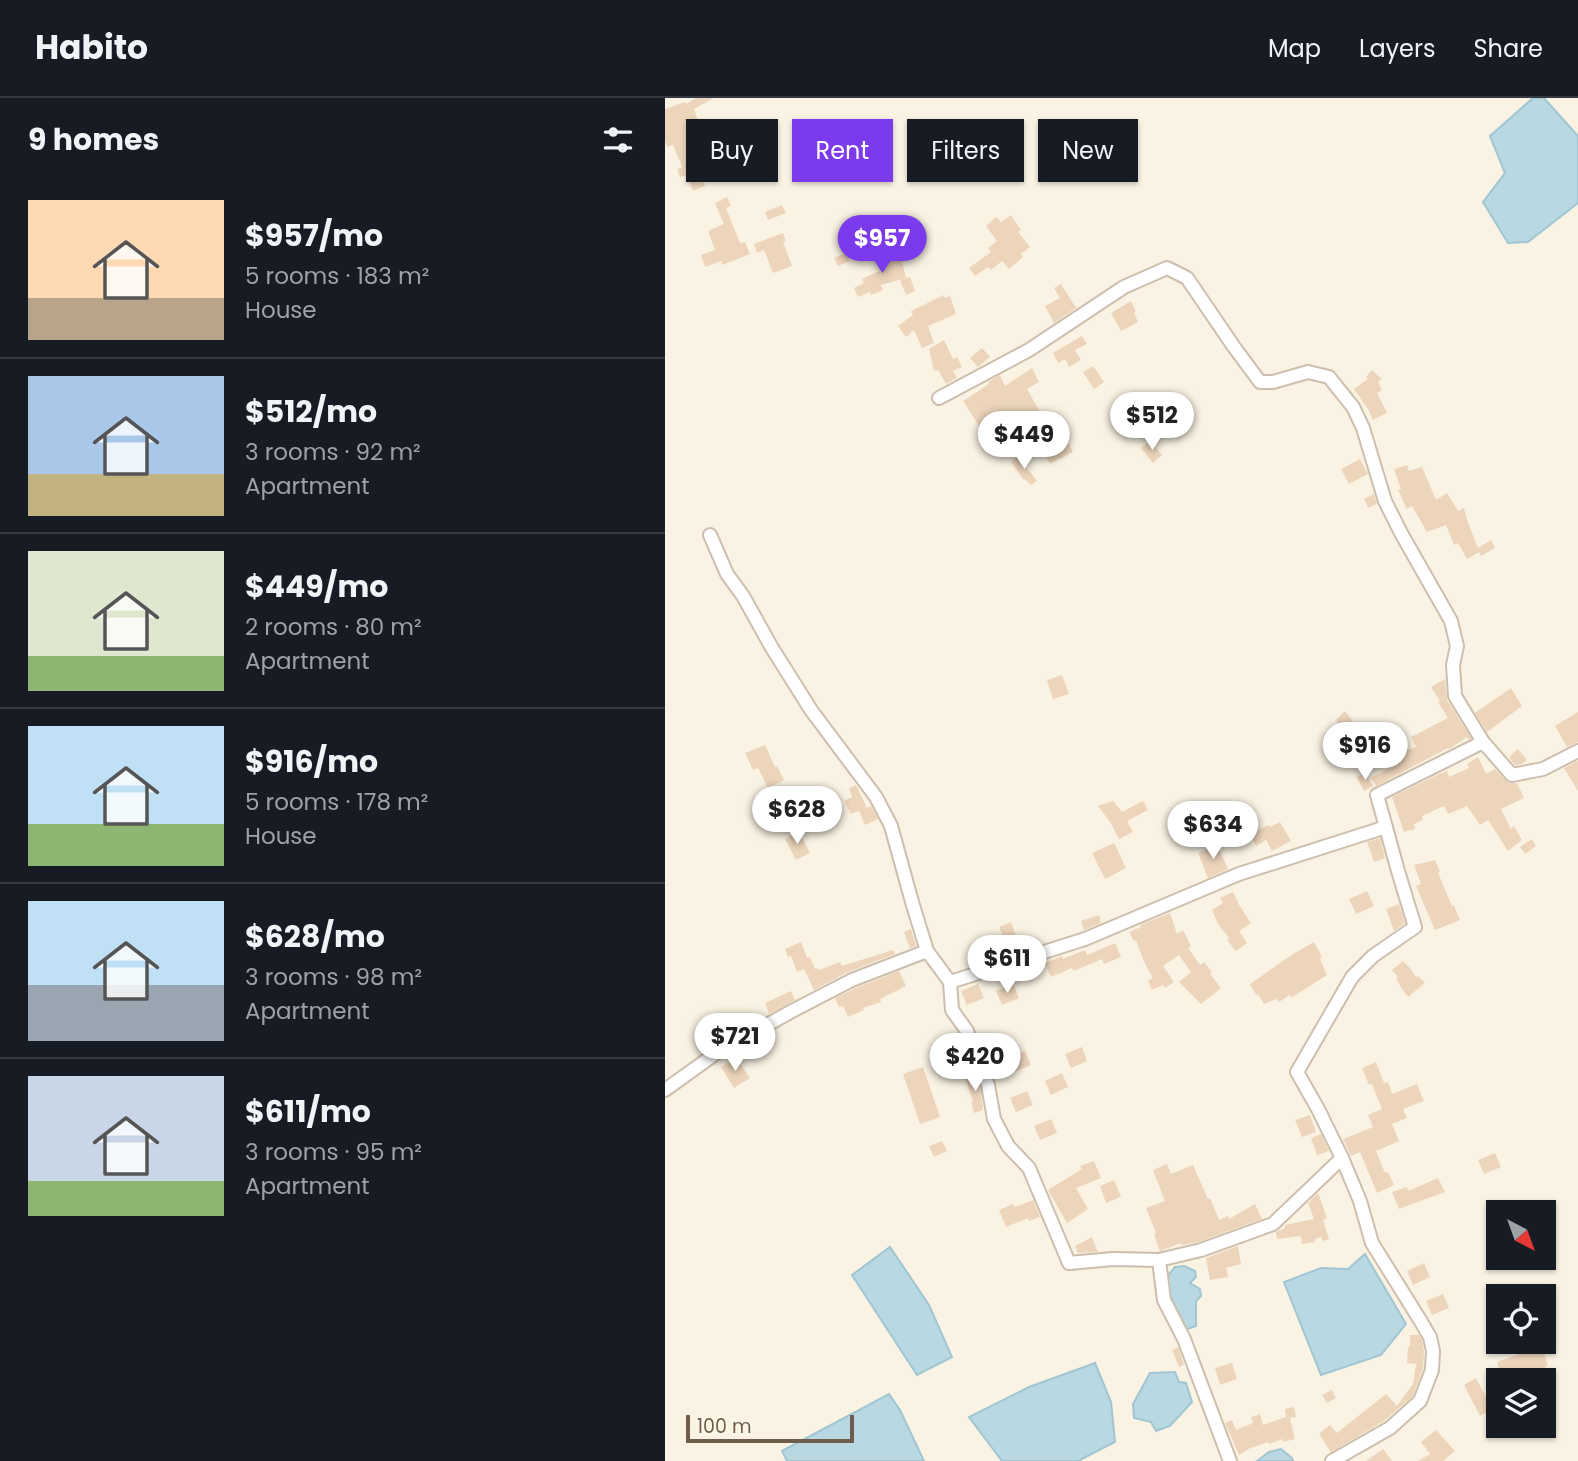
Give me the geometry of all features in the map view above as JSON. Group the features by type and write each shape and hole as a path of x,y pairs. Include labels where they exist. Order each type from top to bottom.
{"street":[{"path":"939,398 1029,350 1124,286 1167,268 1187,278 1260,382 1273,382 1308,372 1329,377 1353,407 1363,428 1385,501 1451,621 1457,646 1453,665 1455,696 1483,741 1513,775 1543,769 1578,751"},
{"path":"710,535 727,574 743,596 791,679 876,797 891,825 927,951 950,982 951,1010 967,1031 988,1085 994,1119 1008,1146 1029,1168 1069,1262 1159,1260 1201,1250 1273,1224 1342,1158"},
{"path":"1332,1461 1390,1428 1420,1401 1432,1370 1433,1351 1430,1337 1372,1243 1360,1201 1342,1158 1297,1072 1352,977 1373,956 1415,927 1377,795 1483,741"},
{"path":"950,982 1085,939 1239,874 1386,827"},
{"path":"665,1090 715,1054 792,1011 852,980 927,951"},
{"path":"1159,1260 1164,1300 1184,1339 1230,1461"}],"water":[{"path":"1533,98 1544,98 1578,136 1578,203 1528,242 1508,243 1483,202 1505,173 1490,136"},
{"path":"890,1247 929,1305 952,1357 917,1375 852,1275"},
{"path":"1365,1254 1406,1324 1381,1355 1321,1375 1284,1282 1321,1268 1348,1269"},
{"path":"1184,1266 1195,1271 1196,1277 1190,1283 1200,1289 1201,1296 1196,1301 1196,1326 1182,1331 1164,1280 1175,1267"},
{"path":"1095,1363 1111,1402 1115,1442 1078,1461 1002,1461 969,1417 1029,1387"},
{"path":"1175,1372 1179,1382 1186,1383 1192,1402 1170,1426 1156,1431 1151,1422 1134,1418 1133,1404 1150,1373"},
{"path":"889,1394 900,1410 924,1461 787,1461 782,1451"},
{"path":"1281,1449 1293,1461 1257,1461 1269,1452"}],"building":[{"path":"696,98 714,98 694,109 698,119 686,119 686,175 680,177 677,169 682,167 673,145 667,147 665,140 665,109 685,102 686,104"},
{"path":"690,182 703,182 705,186 693,191"},
{"path":"727,197 731,206 726,208 740,243 745,242 750,254 722,265 721,261 705,267 701,255 715,250 708,231 724,224 715,203"},
{"path":"782,205 786,213 768,220 765,212"},
{"path":"1011,215 1021,230 1018,232 1030,247 1009,269 1002,261 991,270 988,267 975,276 969,268 991,252 988,248 997,241 986,226 996,217 1001,222"},
{"path":"783,233 786,241 783,242 792,266 773,273 764,250 757,253 754,244"},
{"path":"856,243 861,255 852,258 848,246"},
{"path":"846,253 850,261 838,266 834,258"},
{"path":"889,253 890,259 901,257 906,278 881,285 883,290 871,295 870,292 858,297 854,288 864,283 862,279 879,271 877,256"},
{"path":"910,277 915,291 906,295 900,280"},
{"path":"1061,284 1076,308 1054,323 1045,306 1060,298 1054,288"},
{"path":"944,295 945,298 950,296 956,314 928,326 934,343 922,348 914,330 906,337 898,326 913,315 911,311"},
{"path":"1131,301 1138,322 1121,331 1111,313"},
{"path":"1082,336 1087,344 1075,350 1081,360 1069,367 1065,359 1058,363 1053,353"},
{"path":"944,340 953,359 957,357 962,367 953,371 957,378 946,384 938,370 934,371 929,349"},
{"path":"982,348 990,357 978,367 970,358"},
{"path":"1093,366 1104,382 1094,389 1083,372"},
{"path":"1032,368 1039,382 1027,389 1053,435 1062,432 1073,452 1050,464 1028,422 1018,431 1013,425 1001,435 995,428 984,438 963,401 1000,375 1005,386"},
{"path":"1372,370 1382,379 1378,382 1382,390 1377,393 1387,413 1373,420 1354,389 1368,379 1366,377"},
{"path":"1150,441 1162,455 1153,463 1141,448"},
{"path":"1018,456 1037,481 1031,485 1011,462"},
{"path":"1360,459 1368,474 1349,484 1341,469"},
{"path":"1407,465 1409,471 1422,467 1436,500 1447,493 1458,511 1464,508 1478,548 1491,540 1495,548 1481,556 1479,552 1467,559 1458,543 1454,545 1446,525 1427,532 1412,506 1407,509 1398,490 1401,489 1394,469"},
{"path":"1374,494 1377,504 1368,508 1364,499"},
{"path":"1062,675 1069,694 1053,699 1047,680"},
{"path":"1445,679 1447,700 1471,738 1468,740 1467,737 1376,786 1371,778 1406,755 1404,751 1416,747 1411,737 1448,718 1431,687"},
{"path":"1511,688 1522,706 1487,732 1475,713"},
{"path":"1345,711 1354,723 1344,731 1336,720"},
{"path":"1578,712 1578,742 1567,747 1555,726"},
{"path":"765,745 784,780 768,788 758,768 753,770 745,753"},
{"path":"1518,749 1527,760 1515,765 1509,757"},
{"path":"1478,757 1486,774 1495,769 1509,783 1517,783 1524,798 1501,809 1511,829 1514,826 1522,840 1508,851 1488,820 1480,825 1467,806 1448,814 1444,806 1422,816 1423,820 1414,824 1415,829 1404,832 1392,797 1447,771 1449,777 1469,768 1467,764"},
{"path":"1578,761 1578,791 1564,768"},
{"path":"1366,773 1373,786 1364,791 1357,777"},
{"path":"856,785 867,808 871,806 878,819 865,825 859,811 851,814 844,801 852,797 849,788"},
{"path":"1113,801 1122,812 1143,801 1148,810 1127,821 1133,832 1119,839 1098,806"},
{"path":"1280,822 1291,841 1272,851 1266,840 1256,846 1250,834"},
{"path":"799,832 810,853 796,860 785,839"},
{"path":"1380,838 1385,858 1374,862 1367,842"},
{"path":"1532,839 1536,846 1525,854 1520,847"},
{"path":"1114,843 1126,868 1105,879 1092,853"},
{"path":"1217,845 1228,869 1208,878 1198,853"},
{"path":"1435,860 1440,872 1438,873 1460,920 1435,930 1416,886 1421,884 1414,865"},
{"path":"1367,891 1374,906 1356,914 1349,899"},
{"path":"1233,892 1251,923 1239,931 1247,943 1236,951 1227,940 1229,938 1218,924 1212,910 1223,903 1220,898"},
{"path":"1399,904 1405,923 1394,931 1386,909"},
{"path":"1170,913 1177,934 1183,930 1191,946 1188,948 1200,965 1204,962 1221,988 1201,1004 1179,982 1191,972 1179,955 1163,966 1174,982 1165,988 1163,985 1152,990 1148,981 1153,978 1136,940 1134,941 1129,932"},
{"path":"1099,915 1101,923 1084,930 1081,921"},
{"path":"1011,922 1017,938 1006,943 999,927"},
{"path":"911,929 916,946 910,948 904,932"},
{"path":"801,942 807,958 810,957 815,969 819,970 840,962 842,966 893,950 895,954 848,972 814,990 804,969 797,972 785,949"},
{"path":"1314,942 1327,975 1291,998 1290,995 1279,1002 1276,999 1264,1004 1250,984"},
{"path":"1115,943 1121,957 1104,964 1102,959 1051,977 1045,963 1085,950 1087,955"},
{"path":"1403,961 1416,977 1425,983 1408,997 1392,970"},
{"path":"899,971 906,986 880,999 881,1002 848,1017 843,1006 839,1007 835,998"},
{"path":"978,984 984,998 967,1005 961,991"},
{"path":"1013,984 1019,998 1002,1005 996,991"},
{"path":"791,991 795,1000 769,1014 765,1003"},
{"path":"717,1016 728,1032 724,1034 726,1038 712,1045 701,1025"},
{"path":"1082,1047 1087,1061 1071,1068 1065,1054"},
{"path":"1025,1051 1031,1065 1014,1072 1008,1058"},
{"path":"948,1054 952,1074 939,1076 936,1056"},
{"path":"736,1058 750,1078 734,1088 721,1067"},
{"path":"1376,1062 1384,1083 1388,1082 1392,1094 1417,1084 1424,1101 1403,1109 1407,1118 1392,1124 1399,1141 1376,1151 1385,1173 1388,1172 1394,1185 1377,1193 1360,1152 1351,1156 1343,1139 1373,1127 1368,1115 1382,1109 1362,1068"},
{"path":"923,1067 940,1117 920,1124 903,1074"},
{"path":"1062,1073 1068,1087 1051,1095 1045,1081"},
{"path":"974,1074 980,1087 983,1110 974,1113 965,1077"},
{"path":"1027,1091 1033,1105 1016,1112 1010,1098"},
{"path":"1310,1115 1316,1132 1302,1137 1295,1120"},
{"path":"1051,1119 1057,1133 1040,1140 1034,1126"},
{"path":"1321,1134 1329,1151 1317,1155 1311,1138"},
{"path":"942,1141 947,1151 934,1157 929,1146"},
{"path":"1495,1153 1501,1167 1484,1174 1478,1160"},
{"path":"1094,1161 1101,1178 1076,1188 1088,1209 1067,1223 1048,1190 1082,1169 1080,1166"},
{"path":"1167,1164 1171,1174 1193,1165 1219,1220 1228,1216 1229,1219 1255,1204 1262,1219 1198,1242 1181,1243 1160,1251 1146,1208 1165,1201 1153,1170"},
{"path":"1438,1178 1445,1192 1399,1209 1392,1192 1407,1187 1408,1191"},
{"path":"1114,1180 1121,1197 1106,1203 1100,1186"},
{"path":"1318,1193 1327,1218 1323,1220 1329,1239 1323,1241 1321,1237 1315,1239 1315,1242 1302,1244 1301,1236 1277,1239 1276,1232 1285,1228 1285,1225 1314,1219 1308,1203"},
{"path":"1033,1200 1040,1217 1029,1221 1028,1218 1006,1227 999,1210"},
{"path":"1092,1237 1098,1252 1078,1253 1075,1246"},
{"path":"1238,1246 1241,1264 1226,1268 1228,1277 1210,1280 1206,1258"},
{"path":"1424,1263 1430,1277 1413,1285 1407,1271"},
{"path":"1443,1294 1449,1308 1432,1315 1426,1301"},
{"path":"1410,1335 1419,1335 1424,1352 1423,1368 1413,1396 1384,1421 1331,1452 1319,1434 1330,1425 1337,1433 1386,1394 1397,1406 1413,1384 1416,1364 1407,1363"},
{"path":"1178,1347 1184,1365 1179,1367 1172,1350"},
{"path":"1520,1354 1544,1354 1548,1366 1499,1368 1497,1362"},
{"path":"1232,1363 1237,1379 1220,1385 1215,1368"},
{"path":"1476,1378 1486,1397 1486,1412 1480,1416 1464,1385"},
{"path":"1332,1390 1336,1398 1327,1403 1322,1395"},
{"path":"1294,1407 1296,1417 1290,1418 1295,1439 1268,1442 1239,1455 1225,1423 1232,1420 1236,1430 1253,1423 1251,1417 1260,1414 1263,1425 1286,1417 1285,1409"},
{"path":"1436,1430 1455,1451 1443,1461 1418,1461 1430,1454 1421,1442"},
{"path":"1383,1449 1392,1461 1366,1461"}]}
